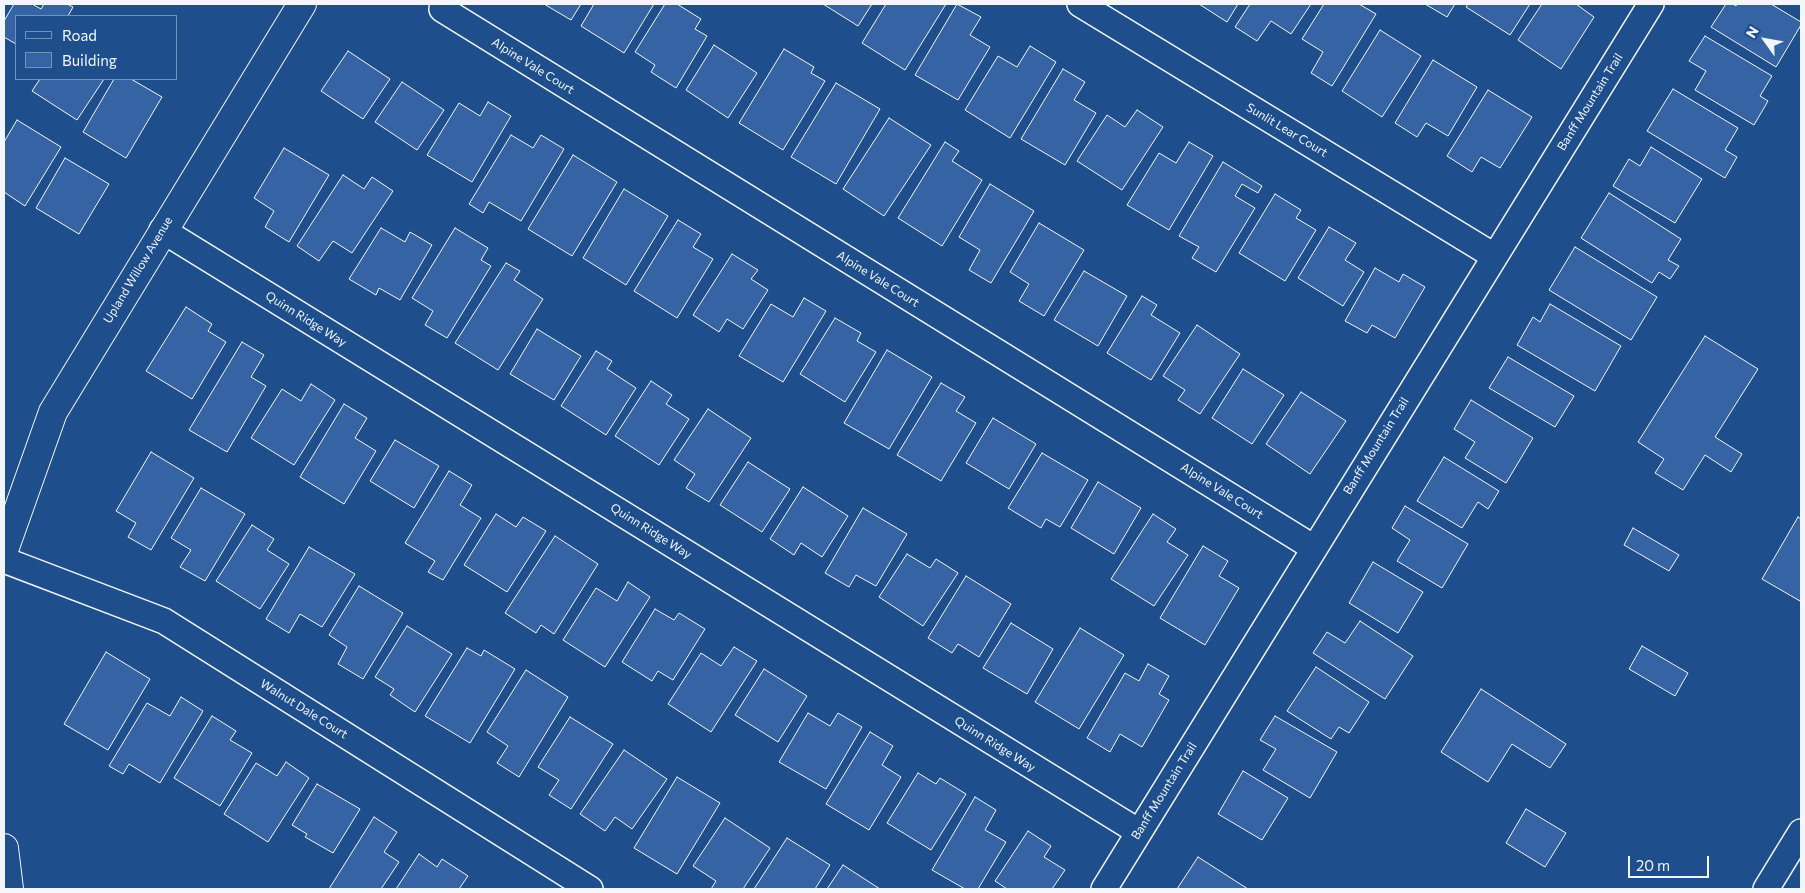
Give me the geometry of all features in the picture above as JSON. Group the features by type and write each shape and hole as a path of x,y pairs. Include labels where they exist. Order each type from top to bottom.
{"street":[{"name":"Upland Willow Avenue","path":"4,550 53,412 162,230 302,4"},
{"name":"Sunlit Lear Court","path":"1080,4 1494,256"},
{"name":"Banff Mountain Trail","path":"1104,889 1651,4"},
{"name":"Alpine Vale Court","path":"442,10 1314,548"},
{"name":"Quinn Ridge Way","path":"162,230 1139,832"},
{"name":"Walnut Dale Court","path":"4,560 164,621 590,889"},
{"path":"1766,889 1801,832"},
{"path":"4,848 9,889"}],"building":[{"path":"14,4 32,4 41,9 44,4 67,4 73,7 69,15 15,15 15,43 4,37 4,21"},
{"path":"544,4 581,4 571,20"},
{"path":"594,4 654,4 624,53 581,26"},
{"path":"665,4 677,4 701,19 695,29 707,36 676,88 651,72 655,65 635,52"},
{"path":"823,4 872,4 858,26"},
{"path":"886,4 946,4 905,70 862,43"},
{"path":"957,4 981,17 970,35 990,47 958,100 915,75"},
{"path":"1199,4 1238,4 1227,22"},
{"path":"1250,4 1311,4 1291,34 1271,21 1257,41 1235,27"},
{"path":"1324,4 1359,4 1376,14 1332,86 1311,73 1323,52 1302,39"},
{"path":"1425,4 1455,4 1447,17"},
{"path":"1468,4 1530,4 1510,35 1466,7"},
{"path":"1542,4 1576,4 1594,17 1561,69 1518,40"},
{"path":"1726,4 1736,6 1737,4 1771,4 1801,22 1776,67 1711,27"},
{"path":"1380,30 1421,56 1382,117 1342,91"},
{"path":"1705,36 1772,76 1760,96 1768,101 1754,125 1695,90 1706,71 1689,61"},
{"path":"714,45 757,73 728,118 686,90"},
{"path":"1030,46 1056,62 1010,138 965,110 998,56 1017,67"},
{"path":"784,49 814,67 811,73 825,81 783,150 739,123"},
{"path":"348,51 390,79 363,119 321,91"},
{"path":"1433,60 1477,87 1448,136 1426,123 1417,137 1395,123"},
{"path":"1063,69 1085,82 1074,100 1096,113 1065,165 1021,139"},
{"path":"39,80 103,80 77,120 32,91"},
{"path":"113,80 133,80 162,97 126,158 83,132"},
{"path":"402,82 444,110 417,150 375,122"},
{"path":"836,83 880,109 836,184 791,157"},
{"path":"1673,89 1738,128 1725,150 1737,157 1725,178 1647,131"},
{"path":"1488,90 1532,117 1500,168 1481,157 1472,172 1447,156"},
{"path":"488,102 511,116 472,182 427,155 459,103 480,116"},
{"path":"1137,110 1163,127 1122,190 1077,161 1107,115 1125,127"},
{"path":"889,118 931,145 884,216 843,189"},
{"path":"17,120 61,147 25,206 4,192 4,142"},
{"path":"511,135 533,148 541,135 564,149 521,221 489,202 483,213 469,204"},
{"path":"945,142 959,151 952,161 982,180 942,246 898,218"},
{"path":"1189,142 1213,156 1169,230 1127,205 1159,153 1176,163"},
{"path":"1651,147 1702,179 1675,223 1613,186 1629,159 1640,166"},
{"path":"284,148 329,175 289,242 265,227 274,211 254,198"},
{"path":"573,155 617,182 572,256 528,229"},
{"path":"65,158 109,184 79,234 36,208"},
{"path":"1223,162 1262,186 1258,193 1242,184 1235,196 1255,208 1216,272 1192,258 1199,247 1179,236"},
{"path":"343,175 364,189 372,177 393,191 352,253 333,241 319,261 297,246"},
{"path":"990,184 1034,211 991,283 969,270 980,250 959,237"},
{"path":"624,189 668,216 626,285 583,258"},
{"path":"1609,193 1681,239 1668,260 1679,266 1670,279 1659,272 1652,283 1581,238"},
{"path":"1275,194 1301,210 1296,218 1316,230 1285,281 1239,253"},
{"path":"678,220 701,234 693,247 713,259 677,318 634,291"},
{"path":"1039,223 1084,250 1044,316 1019,301 1029,284 1010,272"},
{"path":"1329,227 1356,243 1345,260 1364,272 1343,306 1298,278"},
{"path":"381,228 405,242 410,232 432,245 400,300 379,288 376,295 349,279"},
{"path":"455,228 488,248 481,260 491,266 447,338 425,325 433,311 412,298"},
{"path":"1575,247 1657,297 1631,340 1549,290"},
{"path":"732,254 758,270 751,279 768,290 743,329 727,319 719,332 693,315"},
{"path":"506,263 520,271 514,280 543,299 498,370 455,343"},
{"path":"1375,268 1399,282 1403,274 1425,287 1395,338 1372,325 1367,333 1345,321"},
{"path":"1084,271 1127,296 1098,346 1054,320"},
{"path":"1142,296 1157,305 1151,315 1180,333 1151,380 1107,353"},
{"path":"804,298 826,311 783,382 739,356 771,304 793,317"},
{"path":"1550,304 1621,346 1595,391 1517,345 1533,317 1540,322"},
{"path":"186,307 212,324 208,331 226,342 192,399 146,371"},
{"path":"835,318 861,333 857,341 876,352 845,402 800,374"},
{"path":"1197,325 1240,354 1200,414 1178,400 1185,390 1163,376"},
{"path":"537,329 581,356 554,400 510,374"},
{"path":"1705,336 1758,369 1715,437 1742,454 1731,472 1705,455 1683,490 1655,473 1664,459 1638,442"},
{"path":"242,342 264,355 251,377 266,386 227,452 189,430"},
{"path":"887,350 932,377 889,449 844,423"},
{"path":"596,351 612,361 607,369 636,388 606,435 561,406"},
{"path":"1508,357 1574,396 1555,427 1489,388"},
{"path":"1243,369 1284,395 1252,444 1212,418"},
{"path":"651,381 672,395 666,404 689,419 659,465 615,436"},
{"path":"941,383 965,397 956,411 976,423 941,481 897,455"},
{"path":"311,384 335,400 294,465 251,438 282,389 301,401"},
{"path":"1301,392 1346,421 1310,474 1266,444"},
{"path":"1471,400 1533,438 1506,483 1465,458 1475,442 1454,429"},
{"path":"344,404 367,418 355,438 376,451 344,504 300,477"},
{"path":"708,409 751,438 709,502 686,488 695,474 674,460"},
{"path":"993,418 1036,444 1009,489 966,463"},
{"path":"395,440 439,466 414,508 370,481"},
{"path":"151,452 194,478 151,550 128,537 136,523 116,511"},
{"path":"1042,453 1088,480 1060,527 1046,519 1041,528 1008,508"},
{"path":"1444,457 1499,491 1488,509 1478,502 1462,528 1417,501"},
{"path":"748,462 790,489 762,532 720,505"},
{"path":"449,471 472,485 460,505 481,518 443,580 428,572 435,561 405,543"},
{"path":"1098,482 1141,508 1114,554 1071,528"},
{"path":"803,487 848,516 822,557 801,543 794,555 770,539"},
{"path":"201,488 245,514 205,581 180,567 191,550 171,538"},
{"path":"1405,506 1468,544 1442,588 1397,561 1410,540 1392,528"},
{"path":"863,508 907,534 876,586 856,575 849,587 825,573"},
{"path":"496,514 516,527 523,517 546,531 507,592 464,565"},
{"path":"1153,514 1176,529 1167,542 1188,555 1154,606 1111,579"},
{"path":"1798,517 1801,519 1800,601 1762,579"},
{"path":"252,525 274,539 267,550 289,564 260,609 216,581"},
{"path":"1633,528 1679,555 1669,571 1624,545"},
{"path":"555,536 598,564 554,634 541,625 536,633 505,613"},
{"path":"1203,546 1228,561 1219,576 1239,588 1205,645 1160,618"},
{"path":"309,547 355,574 322,627 300,614 289,633 266,619"},
{"path":"907,554 930,568 936,559 958,573 923,626 879,597"},
{"path":"1373,562 1423,592 1398,633 1349,603"},
{"path":"966,576 1011,604 979,657 958,644 952,653 928,638"},
{"path":"628,582 650,597 605,667 563,640 596,588 617,601"},
{"path":"359,586 403,613 363,679 338,664 347,647 329,635"},
{"path":"655,609 674,620 679,613 705,629 673,680 658,671 652,681 622,662"},
{"path":"1360,621 1413,656 1385,699 1313,653 1327,632 1345,643"},
{"path":"1011,623 1053,649 1027,694 983,668"},
{"path":"407,626 452,654 415,712 390,695 394,689 375,677"},
{"path":"1080,628 1124,655 1079,729 1035,702"},
{"path":"1642,646 1688,673 1675,696 1629,669"},
{"path":"734,647 757,661 711,732 668,704 701,653 721,666"},
{"path":"467,648 481,656 484,650 515,669 470,743 425,716"},
{"path":"106,652 150,679 108,750 64,724"},
{"path":"1148,664 1169,676 1159,694 1169,700 1142,747 1120,734 1110,752 1087,738 1125,673 1139,681"},
{"path":"1316,667 1369,702 1349,733 1339,727 1331,739 1287,711"},
{"path":"764,669 807,696 778,742 735,715"},
{"path":"526,670 568,697 519,777 497,763 508,746 487,732"},
{"path":"1481,689 1566,744 1550,768 1512,744 1488,782 1441,752"},
{"path":"181,697 203,711 160,783 129,764 123,774 109,766 147,703 170,716"},
{"path":"808,713 830,726 838,713 862,727 826,789 779,762"},
{"path":"212,716 236,731 230,740 252,753 220,806 174,778"},
{"path":"1275,716 1337,752 1310,798 1263,770 1276,749 1260,740"},
{"path":"570,717 613,744 571,809 549,795 559,780 538,767"},
{"path":"870,732 893,746 882,765 901,777 869,830 826,804"},
{"path":"624,750 667,779 632,829 615,817 605,831 580,814"},
{"path":"286,762 309,778 268,842 224,814 256,763 277,776"},
{"path":"1243,771 1288,798 1262,840 1218,814"},
{"path":"918,773 936,784 940,778 966,794 931,850 887,823"},
{"path":"677,777 720,803 677,874 634,848"},
{"path":"317,784 360,809 333,853 305,837 307,834 292,825"},
{"path":"975,797 996,810 985,830 1006,842 978,889 965,889 932,870"},
{"path":"1526,809 1566,833 1545,867 1506,843"},
{"path":"374,817 397,832 384,852 399,862 381,889 329,889"},
{"path":"725,818 770,848 743,889 711,889 716,881 693,866"},
{"path":"1028,831 1051,846 1044,857 1065,870 1052,889 1007,889 995,881"},
{"path":"787,838 830,865 815,889 754,889"},
{"path":"419,854 437,867 442,859 468,876 459,889 396,889"},
{"path":"1198,857 1248,889 1177,889"},
{"path":"843,865 880,889 827,889"}]}
